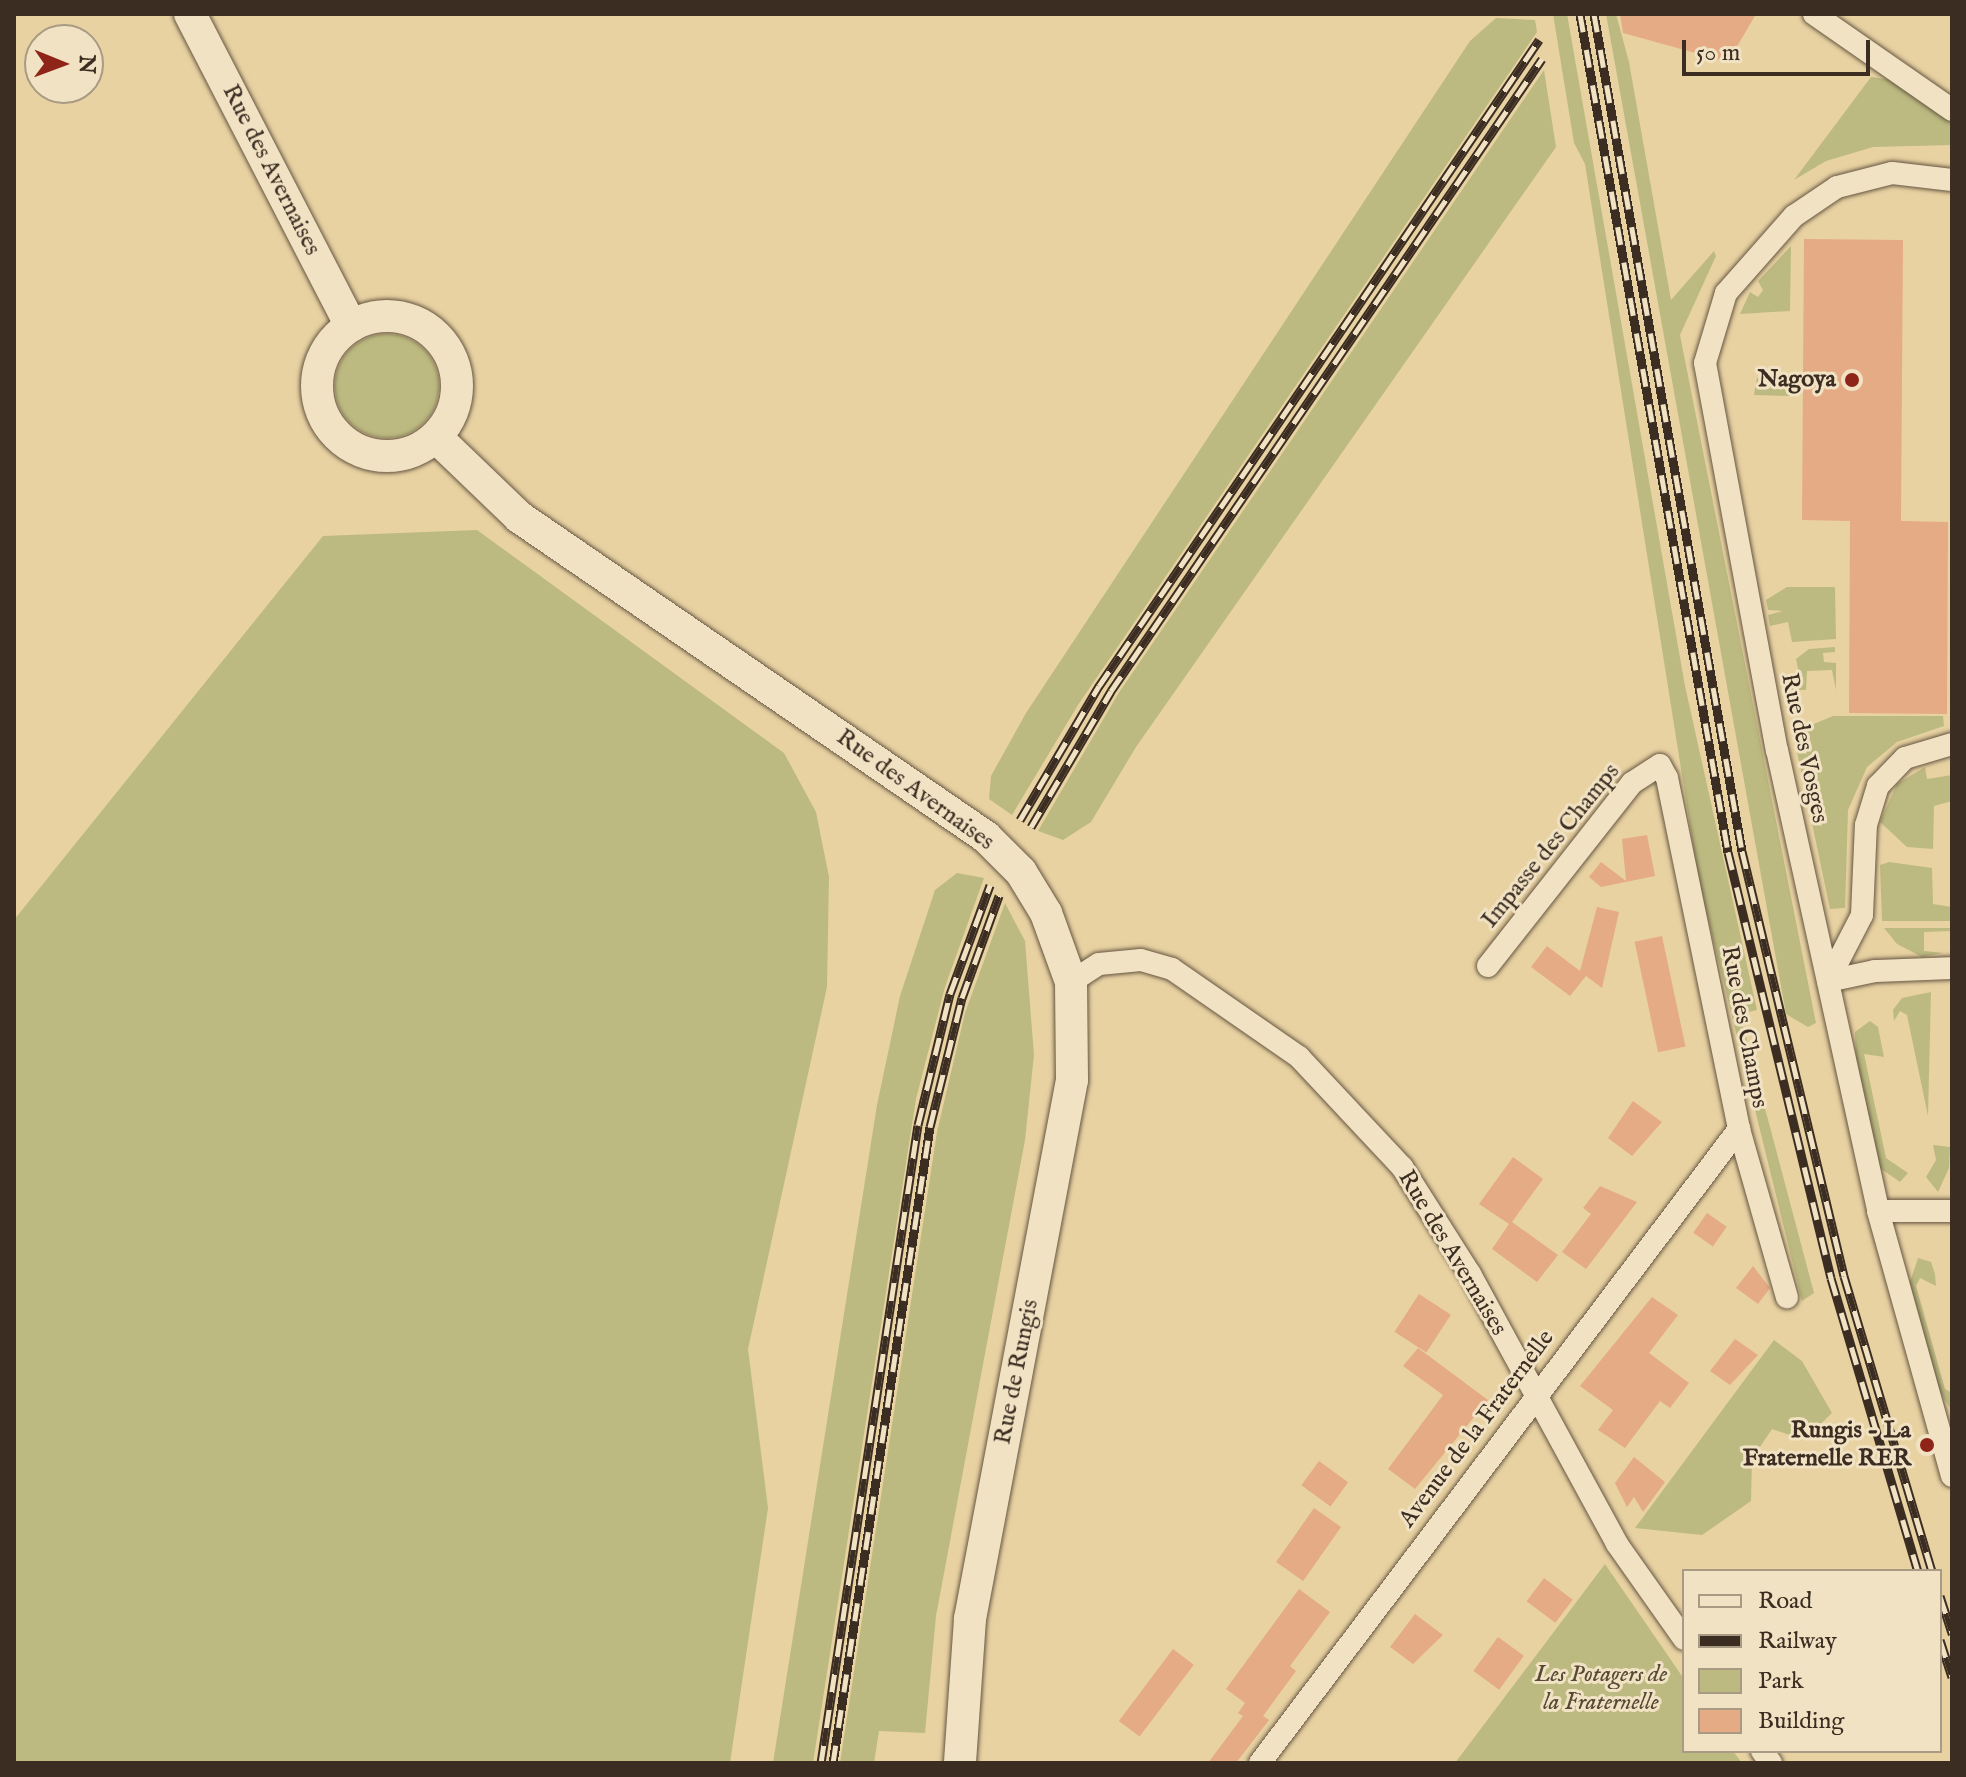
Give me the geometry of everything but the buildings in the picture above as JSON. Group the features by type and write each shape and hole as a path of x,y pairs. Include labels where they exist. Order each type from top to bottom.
{"main road":[{"name":"Rue des Avernaises","path":"190,14 351,326"},
{"path":"400,317 443,343 457,391 451,416 436,437 393,456 370,454 348,444 327,423 317,381 334,340 351,326 400,317"},
{"name":"Rue des Avernaises","path":"436,437 519,517 986,837 1021,872 1046,913 1071,982"},
{"name":"Rue de Rungis","path":"960,1763 970,1619 1072,1080 1071,982"}],"street":[{"path":"1814,14 1952,110"},
{"name":"Rue des Vosges","path":"1952,180 1892,173 1837,187 1794,216 1726,293 1705,363 1774,736 1878,1211 1948,1447 1952,1476"},
{"path":"1828,981 1862,915 1866,825 1878,786 1905,758 1952,744"},
{"name":"Impasse des Champs","path":"1488,966 1632,783 1660,765"},
{"name":"Rue des Champs","path":"1660,765 1739,1129 1787,1297"},
{"name":"Rue des Avernaises","path":"1071,982 1099,964 1141,960 1172,969 1299,1057 1402,1167 1470,1274 1617,1544 1682,1636"},
{"path":"1828,981 1875,971 1952,968"},
{"name":"Avenue de la Fraternelle","path":"1260,1763 1534,1396 1739,1129"},
{"path":"1878,1211 1952,1211"}],"green space":[{"path":"1553,14 1567,14 1685,686 1757,1010 1740,1014 1814,1293 1802,1301 1699,882 1585,164 1574,143"},
{"path":"1606,14 1616,14 1629,62 1671,300 1714,251 1716,256 1680,335 1816,1023 1808,1027 1786,1014"},
{"path":"1496,18 1535,20 1537,32 1078,705 1012,815 989,799 991,776 1026,713 1470,41"},
{"path":"1544,70 1556,147 1136,747 1091,822 1063,840 1038,831 1118,694"},
{"path":"1871,77 1910,82 1952,107 1952,145 1873,147 1826,161 1794,180"},
{"path":"1791,246 1790,311 1740,314 1750,292 1758,297 1763,290 1758,281"},
{"path":"387,334 407,338 424,349 435,366 439,386 435,406 424,423 407,434 387,438 367,434 350,423 339,406 335,386 339,366 350,349 367,338"},
{"path":"1757,378 1789,378 1790,396 1754,395"},
{"path":"477,530 784,753 816,812 829,877 827,987 748,1349 768,1508 730,1763 14,1763 14,920 323,536"},
{"path":"1787,587 1835,587 1836,639 1792,642 1788,622 1770,626 1768,615 1783,611 1768,610 1766,600"},
{"path":"1835,647 1835,652 1823,653 1824,662 1836,663 1836,690 1832,670 1807,671 1806,690 1785,690 1781,679 1799,674 1796,659 1809,649"},
{"path":"1833,716 1943,716 1944,726 1897,742 1867,767 1848,810 1845,908 1830,909 1795,742 1809,726"},
{"path":"1925,767 1927,779 1952,775 1952,801 1934,806 1933,849 1907,847 1880,822 1897,784"},
{"path":"1889,862 1932,868 1933,904 1952,907 1952,921 1882,921 1880,865"},
{"path":"957,873 984,878 945,987 916,1099 813,1763 773,1763 877,1105 900,996 935,890"},
{"path":"1005,903 1025,941 1034,1055 1025,1140 936,1616 925,1733 879,1731 874,1763 840,1763 937,1132 965,1013"},
{"path":"1884,928 1950,928 1951,931 1924,932 1924,951 1943,953 1922,957 1897,944"},
{"path":"1931,992 1928,1116 1907,1015 1900,1011 1894,1021 1893,1010 1902,998"},
{"path":"1870,1021 1878,1027 1884,1057 1864,1054 1886,1158 1908,1173 1900,1182 1880,1168 1856,1063 1855,1032"},
{"path":"1933,1145 1950,1147 1949,1168 1938,1192 1926,1177 1936,1160"},
{"path":"1918,1258 1931,1262 1935,1274 1936,1286 1920,1278 1916,1286 1945,1389 1952,1393 1952,1411 1938,1389 1909,1285"},
{"path":"1774,1340 1802,1361 1832,1413 1804,1440 1772,1429 1752,1459 1751,1501 1702,1535 1635,1528"},
{"name":"Les Potagers de la Fraternelle","path":"1605,1564 1682,1676 1682,1753 1734,1753 1742,1763 1455,1763"}],"railway":[{"path":"1580,14 1728,852 1831,1278 1917,1569"},
{"path":"1594,14 1742,851 1844,1276 1931,1569"},
{"path":"1020,820 1099,686 1539,40"},
{"path":"1031,827 1111,691 1542,59"},
{"path":"821,1763 918,1125 950,994 990,885"},
{"path":"833,1763 930,1127 962,998 999,896"},
{"path":"1942,1602 1952,1634"},
{"path":"1942,1646 1952,1677"}],"place":[{"name":"Nagoya","path":"1852,380"},
{"name":"Rungis - La Fraternelle RER","path":"1927,1445"}]}
